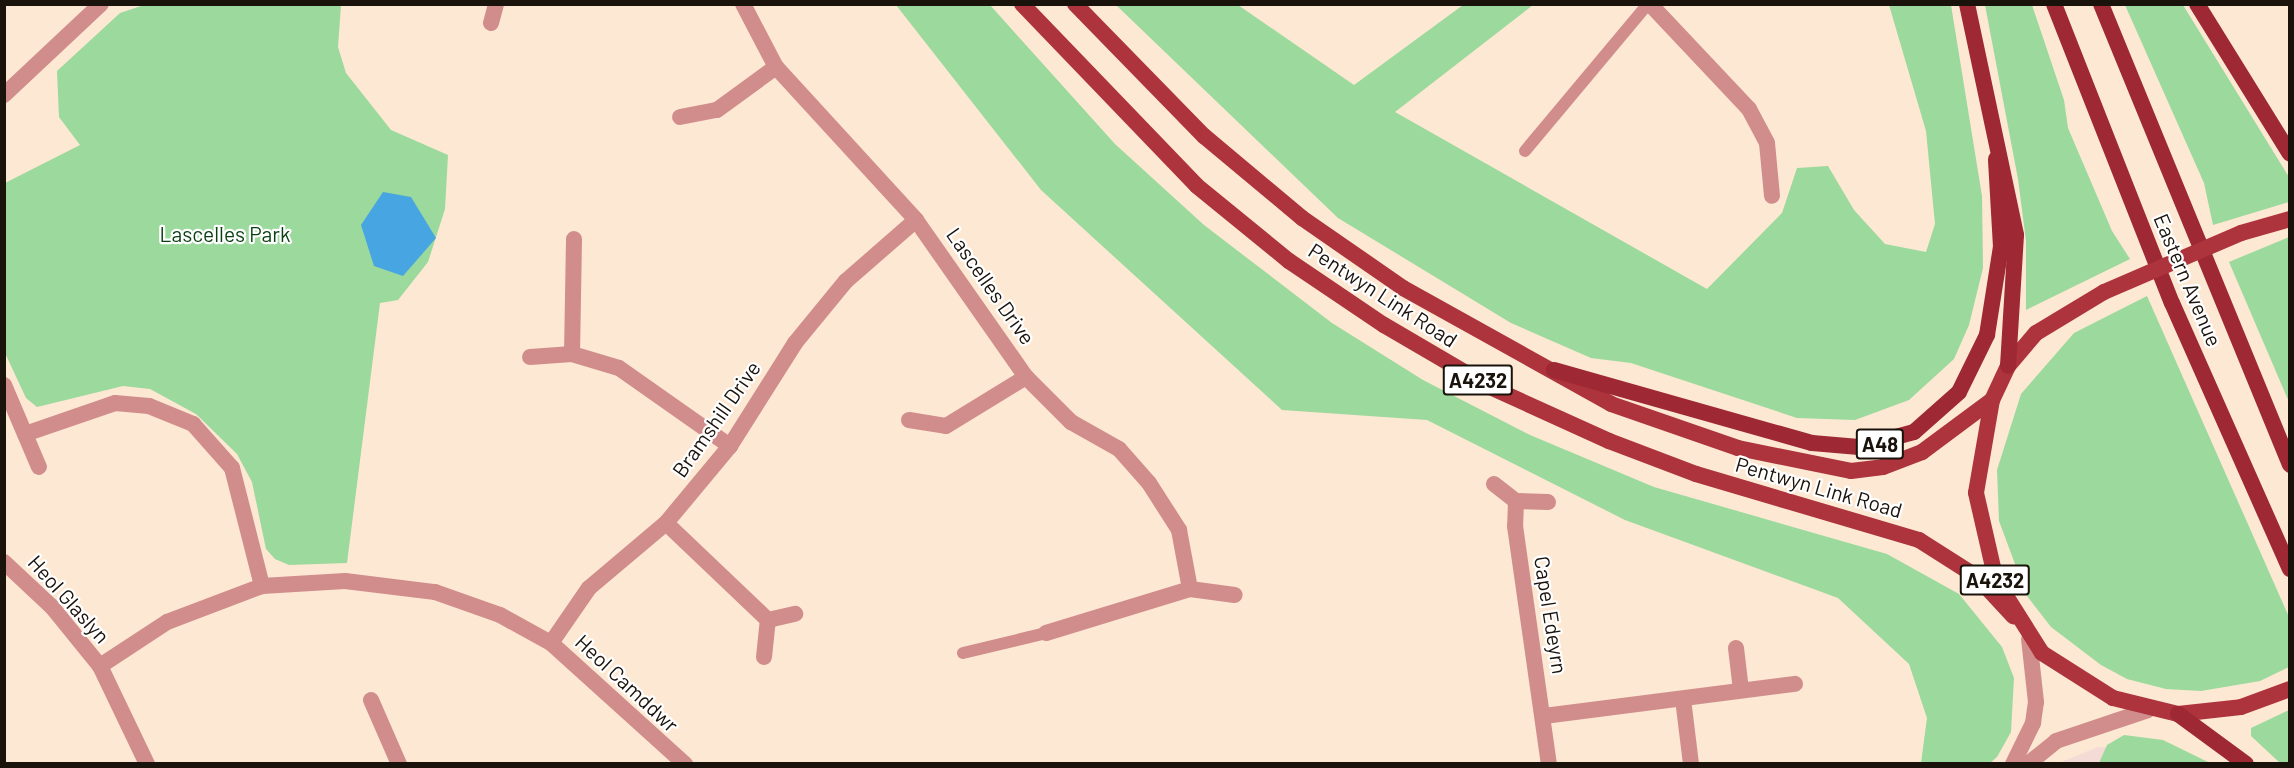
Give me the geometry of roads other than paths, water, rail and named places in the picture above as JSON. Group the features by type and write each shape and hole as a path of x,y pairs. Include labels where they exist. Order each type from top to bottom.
{"highway":[{"path":"1966,4 1996,159 2016,235 2008,366"},
{"name":"Eastern Avenue","path":"2054,4 2172,303 2289,569"},
{"name":"Eastern Avenue","path":"2101,4 2289,465"},
{"path":"2196,4 2289,154"},
{"name":"A48","path":"1554,370 1812,443 1859,447 1914,432 1959,392 1987,334 2001,247 1996,159"},
{"path":"2178,714 2246,764"}],"main road":[{"name":"Pentwyn Link Road","path":"1022,4 1197,186 1289,261 1384,325 1490,387 1619,445 1706,477 1919,540 1977,577 2014,617"},
{"name":"Pentwyn Link Road","path":"1075,4 1204,136 1302,218 1403,288 1554,370 1611,404 1690,432 1841,471 1883,467 1922,452 1992,400"},
{"name":"A4232","path":"2285,691 2220,711 2178,714 2148,710 2067,672 2029,639 2014,617 1987,555 1977,503 1979,451 1992,400 2008,366 2053,320 2104,292 2241,233 2289,219"}],"street":[{"path":"4,95 101,4"},
{"path":"491,23 496,4"},
{"name":"Lascelles Drive","path":"743,4 776,67 916,220 1026,377 1071,422 1119,449 1149,483 1179,530 1190,590"},
{"path":"1649,4 1749,110 1767,143 1775,179 1772,196"},
{"path":"680,117 717,110 776,67"},
{"name":"Bramshill Drive","path":"551,643 589,588 666,524 730,446 795,343 846,281 916,220"},
{"path":"572,354 574,238"},
{"path":"530,357 572,354 619,368 730,446"},
{"path":"909,420 946,426 1026,377"},
{"path":"4,385 39,467"},
{"path":"25,434 115,403 149,406 193,424 232,468 261,586"},
{"path":"1494,484 1516,501 1548,502"},
{"name":"Capel Edeyrn","path":"1516,501 1515,526 1544,716 1549,764"},
{"path":"666,524 768,620"},
{"name":"Heol Glaslyn","path":"4,562 52,606 100,666 147,764"},
{"name":"Heol Camddwr","path":"100,666 166,622 261,586 345,581 435,592 500,615 551,643 674,761"},
{"path":"1046,633 1190,590 1235,595"},
{"path":"768,620 795,614"},
{"path":"765,657 768,620"},
{"path":"2013,764 2027,737 2036,702 2029,639"},
{"path":"1736,648 1742,690"},
{"path":"1544,716 1795,684"},
{"path":"1683,699 1691,764"},
{"path":"371,700 399,764"},
{"path":"2028,764 2055,741 2148,710"}],"lane":[{"path":"1525,151 1649,4"},
{"path":"963,653 1046,633"}],"water":[{"path":"383,192 411,197 436,238 403,276 374,266 361,225"}],"park label":[{"name":"Lascelles Park","path":"225,234"}]}
